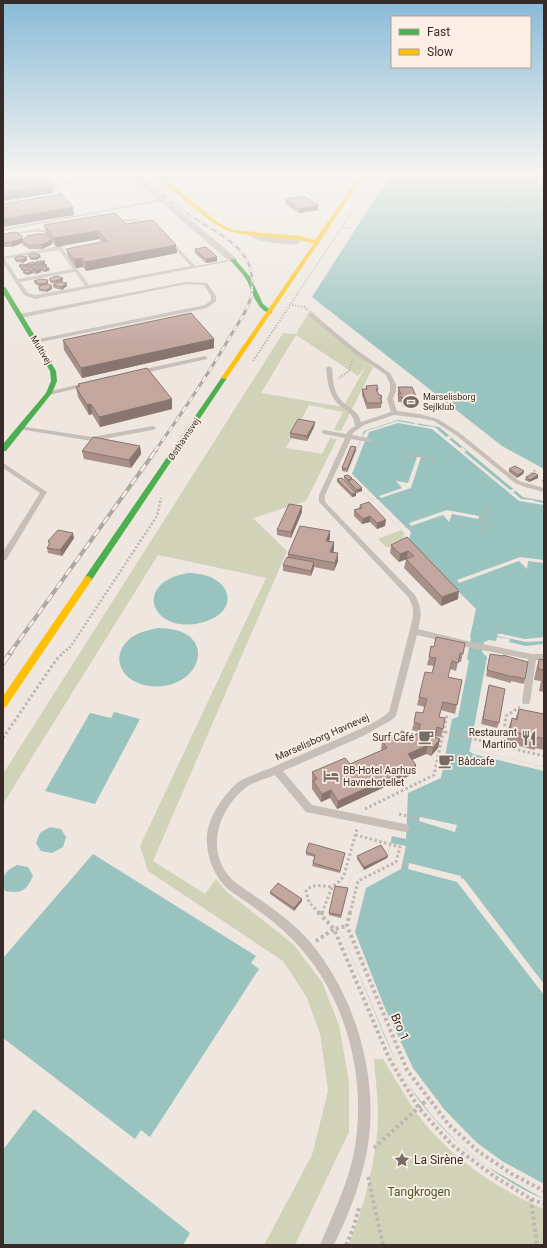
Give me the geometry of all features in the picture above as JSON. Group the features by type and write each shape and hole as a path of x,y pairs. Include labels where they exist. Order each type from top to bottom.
{"street":[{"path":"197,230 233,260 248,278 261,305 270,312"},
{"path":"233,230 253,235 263,234 300,238 318,242"},
{"name":"Østhavnsvej","path":"3,704 326,230"},
{"name":"Multivej","path":"3,288 53,371 54,381 49,393 3,449"}],"lane":[{"path":"3,236 37,230"},
{"path":"39,230 50,232 55,230"},
{"path":"164,234 194,267"},
{"path":"88,287 61,247 3,259 26,294 35,297 233,260"},
{"path":"17,281 76,270"},
{"path":"20,316 186,283 205,284 214,296 213,301 207,306 36,341"},
{"path":"310,315 356,352 388,374 393,384 393,391 390,399 394,413"},
{"path":"131,374 205,358"},
{"path":"329,368 334,395 342,404 354,412 358,419 358,426"},
{"path":"49,393 94,383"},
{"name":"Marselisborg Havnevej","path":"327,1245 352,1186 364,1127 364,1100 361,1068 355,1038 347,1013 332,983 313,955 295,934 227,881 217,864 212,847 212,833 216,819 228,798 242,785 358,734 387,719 393,714 418,612 412,597 322,502 322,496 351,431 358,426 394,413 420,416 436,420 459,435 517,482 544,490"},
{"path":"20,428 92,439 153,428"},
{"path":"324,432 369,440"},
{"path":"3,465 44,492 3,558"},
{"path":"414,632 532,657 544,657"},
{"path":"526,702 532,657"},
{"path":"277,770 309,809 405,828"}],"path":[{"path":"250,366 341,230"},
{"path":"292,305 305,307 310,315"},
{"path":"349,371 350,366"},
{"path":"404,453 435,459"},
{"path":"533,474 535,470"},
{"path":"3,738 56,660 71,646 157,516 161,499 165,492"},
{"path":"376,498 380,496"},
{"path":"482,531 487,506"},
{"path":"479,518 484,518"},
{"path":"405,526 410,525"},
{"path":"451,584 458,582"},
{"path":"499,634 500,628"},
{"path":"502,746 506,716 526,702"},
{"path":"321,915 332,887 341,880 344,875 356,835 361,811 434,775 447,716"},
{"path":"444,732 544,756"},
{"path":"399,814 419,819"},
{"path":"316,942 334,929 347,926 358,881 396,862 400,847 356,835"},
{"path":"402,864 408,866"},
{"path":"332,887 318,884 308,888 306,892 308,901 334,929 338,936 389,1058 418,1107 452,1145 495,1177 531,1199 544,1204"},
{"name":"Bro 1","path":"347,926 407,1070 428,1099 449,1125 479,1152 512,1174 544,1191"},
{"path":"312,937 320,946"},
{"path":"373,1148 428,1099"},
{"path":"372,1156 374,1142"},
{"path":"366,1184 369,1170"},
{"path":"368,1177 383,1245"},
{"path":"531,1199 537,1245"},
{"path":"346,1245 353,1229 359,1207"}],"green space":[{"path":"310,310 373,367 341,431 334,430 343,412 309,405 286,448 322,454 330,438 337,439 306,501 253,518 287,551 153,861 205,894 216,879 227,892 293,944 322,982 339,1025 349,1082 349,1132 295,1245 264,1245 312,1155 328,1091 320,1033 306,996 283,961 148,871 140,846 266,578 158,555 3,804 3,774 283,333 296,334","holes":["296,335 358,376 366,366 343,407 261,393"]},
{"path":"401,530 404,533 401,543 391,547 386,547 378,539"},
{"name":"Tangkrogen","path":"374,1059 383,1059 424,1123 456,1155 483,1176 513,1194 544,1209 544,1245 348,1245 365,1198 376,1146 378,1100"}],"water":[{"path":"355,230 544,230 544,469 502,446 312,297"},
{"path":"398,420 439,427 523,497 544,501 544,644 526,646 509,642 510,639 497,637 496,641 489,640 484,642 482,652 487,657 470,749 544,767 544,1199 505,1179 467,1151 433,1117 419,1100 407,1082 391,1051 341,931 341,918 351,876 387,858 392,836 406,839 408,793 441,778 452,719 458,717 469,661 467,659 476,609 463,596 457,598 403,542 405,533 347,475 364,431"},
{"path":"188,573 203,575 215,579 223,586 227,594 227,603 223,611 214,618 200,623 183,624 170,621 160,615 155,606 154,596 159,587 170,578"},
{"path":"158,628 178,631 191,638 197,648 198,659 192,670 182,679 168,685 150,686 140,684 132,680 121,668 119,660 120,652 124,644 132,637 144,631"},
{"path":"114,712 140,719 95,804 45,791 90,713 111,718"},
{"path":"50,827 61,829 66,837 63,847 52,853 41,851 36,843 40,833"},
{"path":"93,854 256,956 251,963 259,969 150,1137 141,1130 135,1139 3,1038 3,958"},
{"path":"17,865 28,867 33,876 28,885 19,892 5,891 3,878 9,870"},
{"path":"34,1109 190,1233 183,1245 3,1245 3,1150"}],"pier":[{"path":"397,421 414,424 418,423 418,425 435,427 446,437 449,436 452,438 449,439 460,448 462,447 467,451 464,452 510,490 514,489 516,491 513,492 521,499 534,500 544,503 544,505 519,501 432,429 398,423 369,432 367,438 362,437 366,431"},
{"path":"361,440 365,441 352,474 411,532 408,542 463,596 457,598 403,542 405,533 347,475"},
{"path":"417,457 421,457 411,488 381,498 379,496 402,488 396,481 408,483"},
{"path":"447,510 479,517 478,519 452,514 449,522 443,515 411,526 409,523"},
{"path":"520,557 544,560 544,563 528,561 527,569 519,561 459,583 457,580"},
{"path":"498,633 525,639 544,637 544,641 526,642 497,636"},
{"path":"470,749 544,767 544,771 473,754 469,751"},
{"path":"420,817 457,825 455,832 419,821"},
{"path":"391,843 406,846 401,869 366,888 355,932 384,1006 413,1068 444,1109 476,1142 502,1161 544,1184 544,1199 486,1166 459,1144 433,1117 407,1083 396,1062 341,931 341,918 351,876 387,858"},
{"path":"409,863 461,876 461,879 463,878 544,984 544,995 457,882 408,869"}],"building":[{"path":"48,230 162,230 176,245 85,262 82,258 74,259 66,249 107,241 98,231 54,238"},
{"path":"16,232 22,236 21,239 3,243 3,234"},
{"path":"45,234 51,238 50,241 41,245 28,245 22,241 27,236"},
{"path":"206,247 217,257 206,259 195,249"},
{"path":"33,253 40,255 36,258 29,257 29,255"},
{"path":"19,256 27,257 22,260 15,260 15,258"},
{"path":"33,262 36,263 31,265 27,264"},
{"path":"35,265 39,266 35,268 30,267"},
{"path":"26,267 30,268 26,270 21,269"},
{"path":"44,267 49,268 44,270 40,269"},
{"path":"27,270 32,271 27,273 23,272"},
{"path":"57,276 63,278 55,281 51,281 49,279"},
{"path":"40,279 48,280 46,283 39,284 34,281"},
{"path":"59,282 67,283 61,287 53,285"},
{"path":"48,284 52,286 46,290 39,289 39,287"},
{"path":"191,313 214,339 81,368 63,340"},
{"path":"147,368 172,399 99,417 91,404 87,405 76,387 80,386 78,384"},
{"path":"377,385 378,389 376,389 382,397 380,398 382,403 367,403 362,389 367,389 366,386"},
{"path":"398,387 412,387 418,401 403,402 402,397 399,397 398,394 401,394"},
{"path":"298,419 315,422 307,436 290,433"},
{"path":"93,437 140,446 129,460 82,451"},
{"path":"351,446 356,447 347,469 342,468"},
{"path":"515,466 524,471 518,475 509,469"},
{"path":"534,473 538,475 530,480 526,477"},
{"path":"348,475 352,478 348,480 344,476"},
{"path":"342,478 356,493 352,494 337,479"},
{"path":"353,479 362,488 357,490 348,481"},
{"path":"369,502 386,520 377,523 370,516 363,519 354,510 362,508 360,505"},
{"path":"289,504 302,506 291,532 277,530"},
{"path":"300,526 330,531 326,541 334,542 330,552 338,553 335,563 288,554"},
{"path":"58,530 73,533 60,550 47,548 50,543 48,541"},
{"path":"407,537 459,591 442,597 406,559 414,556 408,551 400,554 391,545"},
{"path":"287,557 314,562 311,571 283,565"},
{"path":"436,637 465,643 463,654 460,653 458,663 452,661 448,677 462,680 457,705 443,702 439,717 445,718 443,729 437,727 435,737 440,739 433,748 428,745 408,754 416,765 338,801 331,790 322,794 313,781 317,779 312,772 345,758 350,764 387,748 382,741 403,731 408,738 419,733 420,724 414,722 416,712 423,713 427,699 419,697 425,672 432,673 436,658 429,657 431,646 434,647"},
{"path":"490,654 503,655 528,662 525,679 487,670"},
{"path":"539,659 544,660 544,670 538,669"},
{"path":"489,685 505,689 499,723 483,719"},
{"path":"519,709 544,714 544,739 523,736 523,734 510,731 512,718 517,720"},
{"path":"309,843 345,853 340,871 313,863 315,855 306,852"},
{"path":"381,845 388,856 364,867 357,856"},
{"path":"278,883 302,899 294,908 270,892"},
{"path":"335,886 348,888 341,915 329,913"}],"railway":[{"path":"214,230 229,240 243,254 248,262 251,270 252,293"},
{"path":"155,451 213,365 249,304 252,293"},
{"path":"10,653 156,450"},
{"path":"3,663 11,652"}],"traffic: fast":[{"path":"233,260 248,278 261,305 270,312"},
{"path":"3,288 53,371 54,381 49,393 3,449"},
{"path":"88,579 224,378"}],"traffic: slow":[{"path":"230,230 300,238 318,242"},
{"path":"224,378 324,230"},
{"path":"3,704 88,579"}],"place":[{"name":"Marselisborg Sejlklub","path":"411,402"},
{"name":"Surf Café","path":"426,737"},
{"name":"Restaurant Martino","path":"529,738"},
{"name":"Bådcafe","path":"446,761"},
{"name":"BB-Hotel Aarhus Havnehotellet","path":"331,776"},
{"name":"La Sirène","path":"402,1160"}]}
